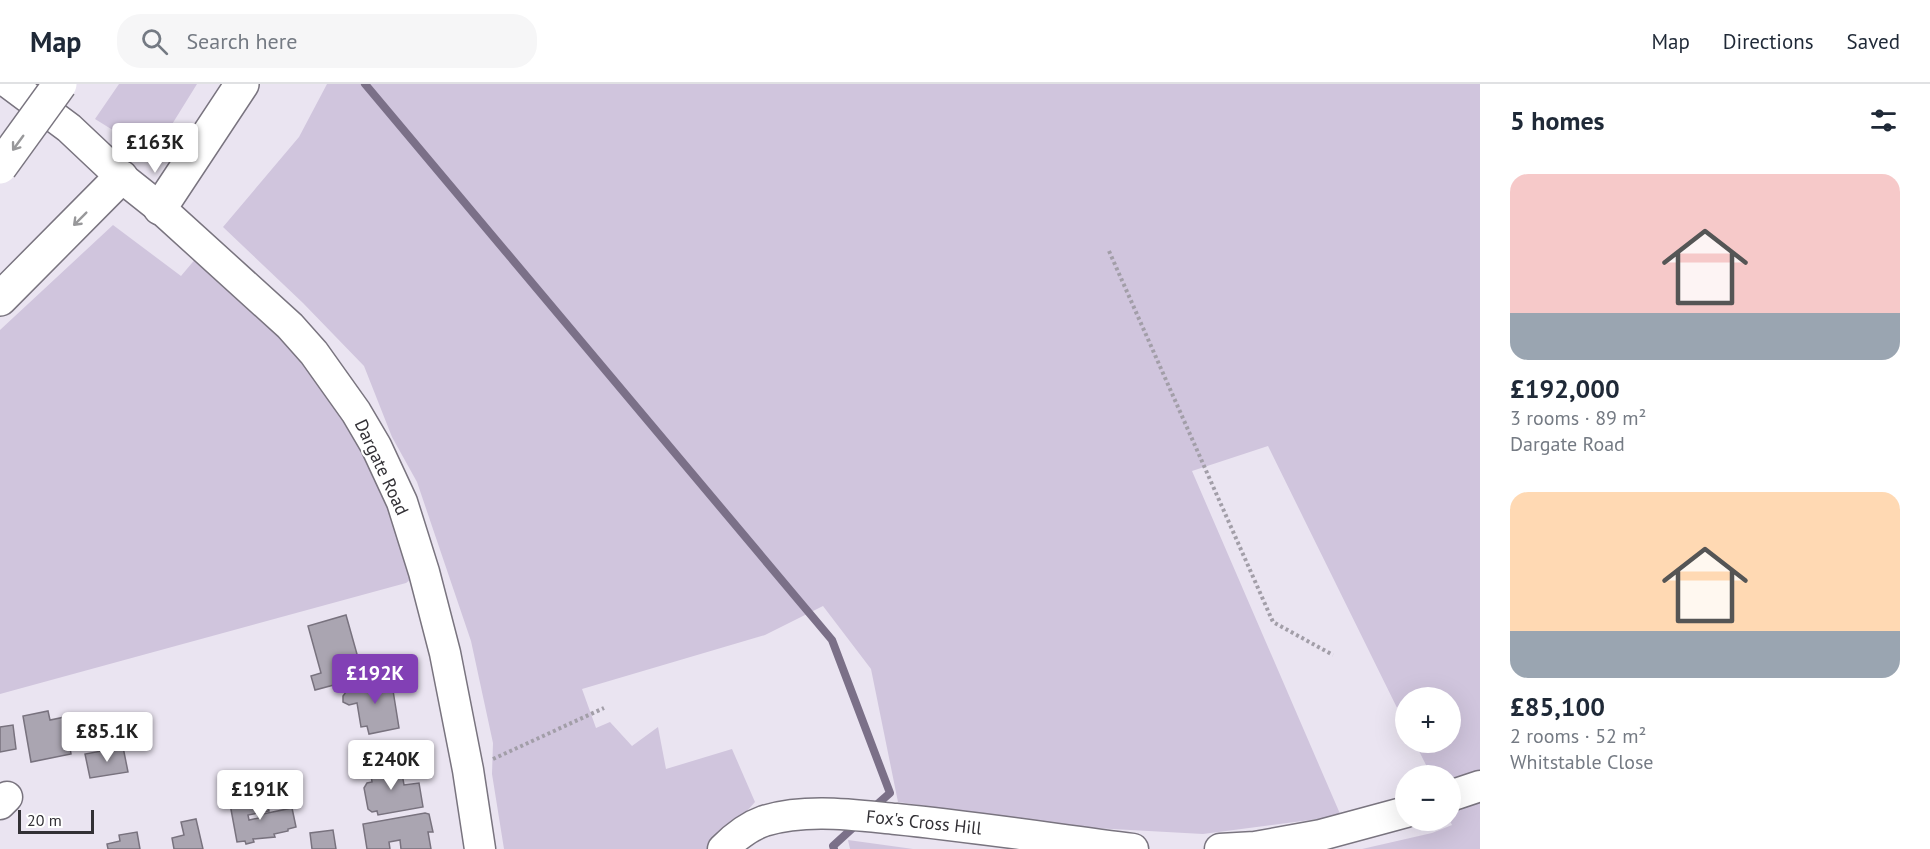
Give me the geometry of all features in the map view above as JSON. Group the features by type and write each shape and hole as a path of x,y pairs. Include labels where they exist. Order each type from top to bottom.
{"highway":[{"path":"0,167 60,84"},
{"path":"160,208 242,84"},
{"path":"0,299 121,177"}],"street":[{"name":"Dargate Road","path":"10,84 69,128 290,326 336,382 376,446 402,502 424,572 445,653 468,770 480,849"},
{"path":"1461,792 1480,786"},
{"name":"Fox's Cross Hill","path":"723,849 738,834 764,821 797,815 830,813 960,825 1133,849"},
{"path":"1220,849 1255,846 1321,835 1395,815"}],"path":[{"path":"1109,251 1273,622 1333,655"},
{"path":"468,770 604,708"}],"shaded area":[{"path":"119,84 197,84 153,155 95,119"},
{"path":"327,84 1480,84 1480,849 1362,849 1437,831 1461,831 1461,765 1426,765 1420,753 1461,753 1461,687 1395,687 1395,704 1268,446 1192,471 1341,816 1203,834 1076,827 898,802 871,669 823,606 765,635 582,689 596,728 610,722 632,746 658,727 666,769 732,749 755,802 713,849 504,849 492,774 493,743 471,641 417,482 392,437 364,366 303,303 223,227 299,137"},
{"path":"113,225 181,276 197,257 288,342 339,404 373,466 415,576 406,583 0,694 0,330"},
{"path":"848,840 906,848 913,849 850,849"}],"building":[{"path":"346,615 362,672 343,677 345,682 315,690 311,676 321,673 308,626"},
{"path":"391,678 399,728 369,734 367,726 361,727 357,703 349,705 343,702 343,696 346,692 354,690 353,686"},
{"path":"48,711 50,720 65,717 71,754 31,762 23,716"},
{"path":"13,725 16,749 0,752 0,727"},
{"path":"123,747 128,772 90,778 85,754"},
{"path":"400,762 404,785 419,783 423,807 378,815 377,811 372,812 368,809 364,788 367,783 372,782 370,768"},
{"path":"266,797 269,811 248,815 249,820 259,818 258,815 292,808 296,827 274,834 275,837 253,839 254,842 246,844 245,841 237,842 230,804"},
{"path":"429,814 433,832 428,832 431,849 401,849 400,840 389,842 390,849 367,849 363,824"},
{"path":"196,819 203,849 174,849 172,838 184,835 181,822"},
{"path":"333,830 336,849 312,849 310,833"},
{"path":"137,832 140,849 108,849 107,844 120,841 119,835"}],"waterway":[{"path":"365,84 832,640 890,793 873,808"},
{"path":"834,849 833,846 856,825"}]}
